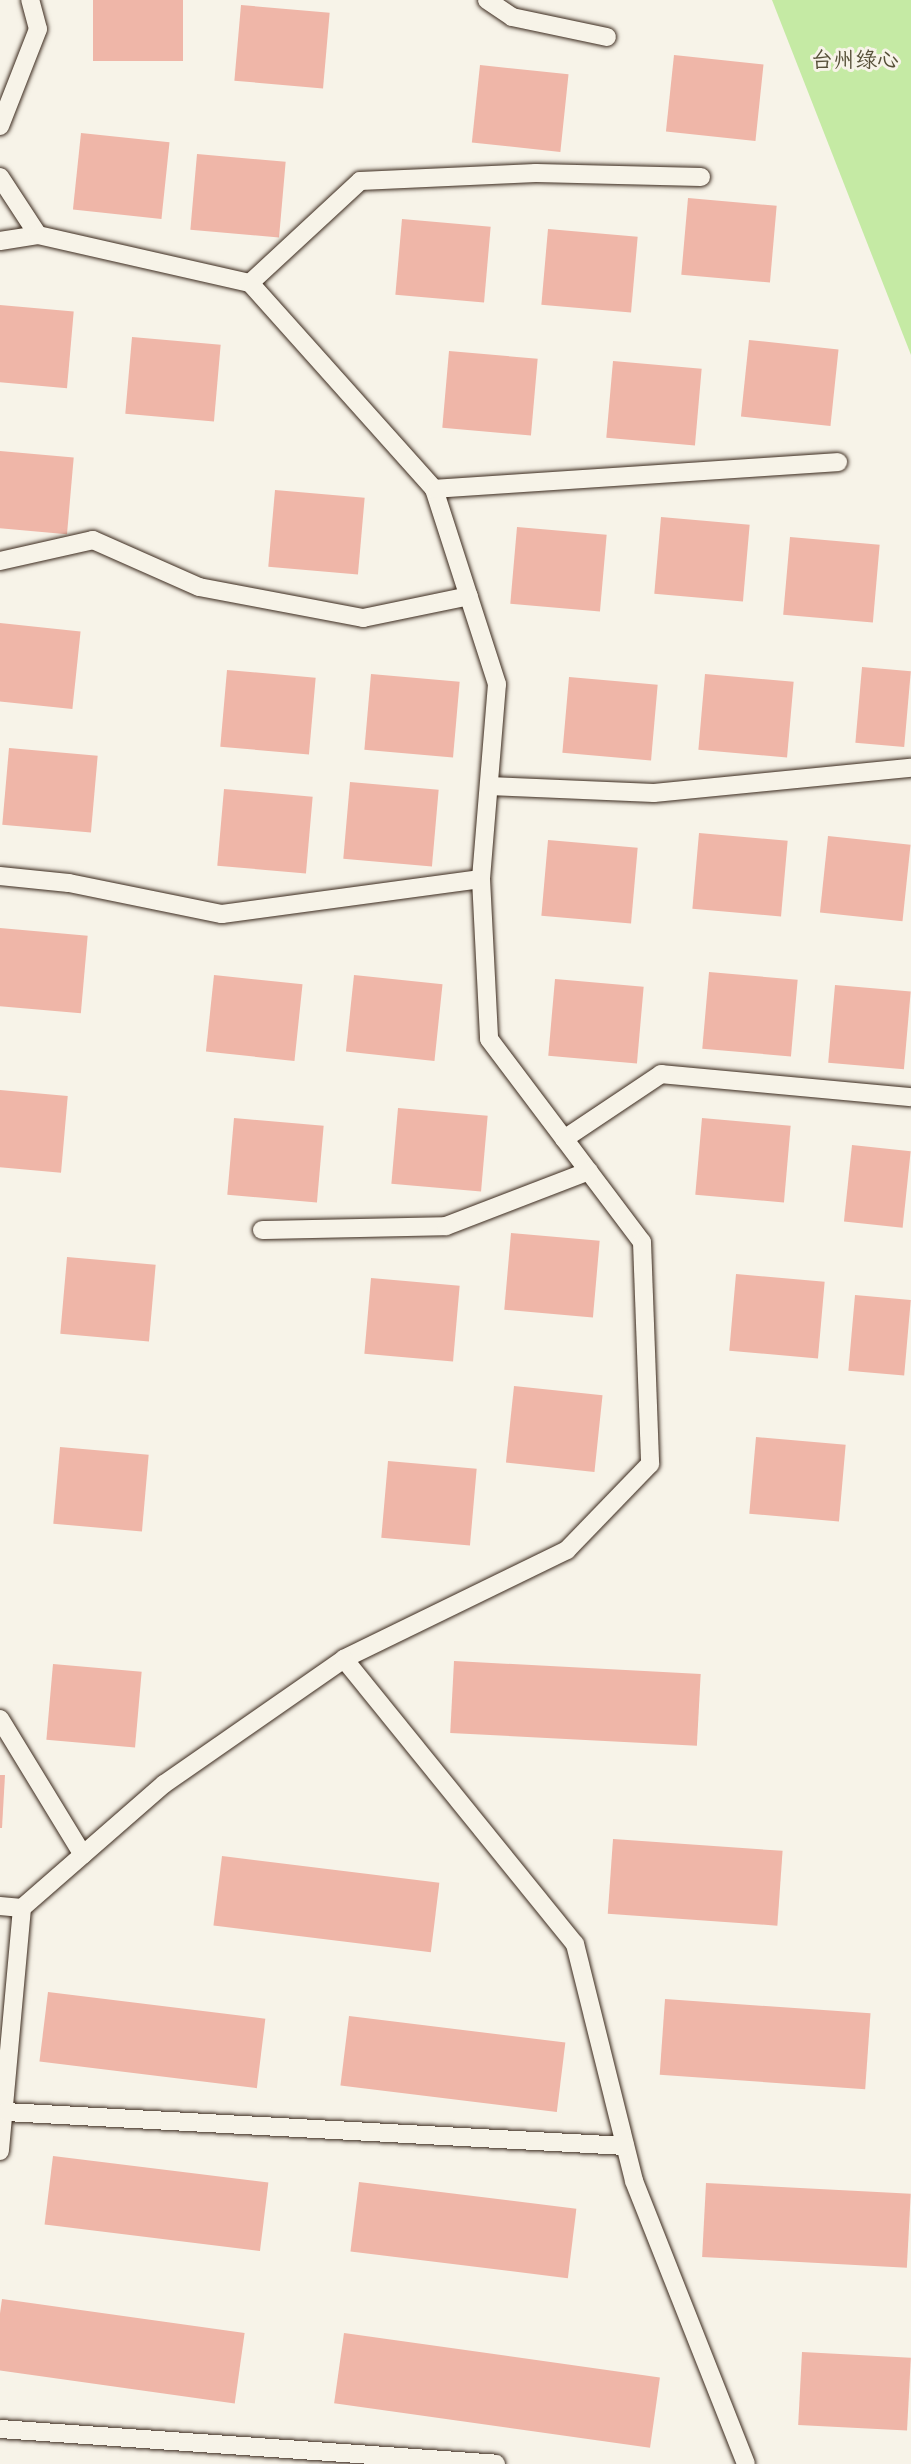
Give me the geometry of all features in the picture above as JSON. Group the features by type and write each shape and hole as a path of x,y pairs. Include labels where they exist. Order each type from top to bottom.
{"lane":[{"path":"0,126 38,29 30,0"},
{"path":"487,0 512,17 607,37"},
{"path":"250,283 360,181 536,173 701,177"},
{"path":"0,177 38,235"},
{"path":"0,241 38,235 250,283 434,489 497,684 481,879 489,1039 642,1242 650,1464 567,1550 344,1659 164,1784 22,1908 4,2074 6,2112 0,2151"},
{"path":"434,489 838,462"},
{"path":"0,561 93,540 199,587 363,618 469,596"},
{"path":"489,786 654,793 911,768"},
{"path":"0,876 69,883 222,914 481,879"},
{"path":"564,1139 661,1074 911,1097"},
{"path":"262,1230 446,1226 589,1171"},
{"path":"344,1659 575,1944 625,2146 746,2464"},
{"path":"0,1719 83,1855"},
{"path":"0,1906 22,1908"},
{"path":"6,2112 625,2146"},
{"path":"0,2429 496,2464"}],"green space":[{"name":"台州绿心","path":"772,0 911,0 911,355"}],"building":[{"path":"93,0 183,0 183,61 93,61"},
{"path":"241,5 330,13 323,88 234,81"},
{"path":"674,55 764,64 755,141 666,132"},
{"path":"480,65 569,74 560,152 472,143"},
{"path":"81,133 170,142 161,219 73,210"},
{"path":"197,154 286,162 279,237 190,230"},
{"path":"688,198 777,206 770,282 681,275"},
{"path":"402,219 491,227 484,302 395,295"},
{"path":"548,229 638,237 631,313 541,305"},
{"path":"0,305 74,311 67,388 0,382"},
{"path":"132,337 221,345 214,421 125,414"},
{"path":"749,340 839,349 830,426 741,417"},
{"path":"449,351 538,359 531,435 442,428"},
{"path":"613,361 702,369 695,445 606,438"},
{"path":"0,451 74,457 67,534 0,528"},
{"path":"275,490 365,498 358,575 268,567"},
{"path":"661,517 750,525 743,601 654,594"},
{"path":"517,527 607,535 600,612 510,604"},
{"path":"790,537 880,545 873,623 783,615"},
{"path":"0,623 81,631 72,709 0,701"},
{"path":"862,667 911,671 904,747 855,743"},
{"path":"227,670 316,678 309,754 220,747"},
{"path":"371,674 460,682 453,757 364,750"},
{"path":"705,674 794,682 787,757 698,750"},
{"path":"569,677 658,685 651,760 562,753"},
{"path":"9,748 98,756 91,832 2,825"},
{"path":"350,782 439,790 432,866 343,859"},
{"path":"224,789 313,797 306,873 217,866"},
{"path":"699,833 788,841 781,916 692,909"},
{"path":"828,836 911,845 902,921 820,913"},
{"path":"548,840 638,848 631,924 541,916"},
{"path":"0,928 88,936 81,1013 0,1006"},
{"path":"709,972 798,980 791,1056 702,1049"},
{"path":"214,975 303,984 294,1061 206,1052"},
{"path":"354,975 443,984 434,1061 346,1052"},
{"path":"555,979 644,987 637,1063 548,1056"},
{"path":"835,985 911,992 904,1069 828,1063"},
{"path":"0,1090 68,1096 61,1173 0,1167"},
{"path":"398,1108 488,1116 481,1192 391,1184"},
{"path":"234,1118 324,1126 317,1203 227,1195"},
{"path":"702,1118 791,1126 784,1202 695,1195"},
{"path":"852,1145 911,1151 903,1228 844,1222"},
{"path":"511,1233 600,1241 593,1317 504,1310"},
{"path":"67,1257 156,1265 149,1341 60,1334"},
{"path":"736,1274 825,1282 818,1358 729,1351"},
{"path":"371,1278 460,1286 453,1361 364,1354"},
{"path":"855,1295 911,1300 904,1376 848,1371"},
{"path":"514,1386 603,1395 594,1472 506,1463"},
{"path":"756,1437 846,1445 839,1522 749,1514"},
{"path":"60,1447 149,1455 142,1531 53,1524"},
{"path":"388,1461 477,1469 470,1545 381,1538"},
{"path":"454,1661 701,1674 697,1746 450,1733"},
{"path":"53,1664 142,1672 135,1747 46,1740"},
{"path":"0,1775 5,1775 2,1828 0,1828"},
{"path":"613,1839 783,1851 777,1926 608,1914"},
{"path":"222,1856 439,1883 431,1952 213,1925"},
{"path":"48,1992 265,2019 257,2088 39,2061"},
{"path":"665,1999 870,2013 865,2089 660,2075"},
{"path":"349,2016 565,2043 557,2112 340,2085"},
{"path":"53,2156 268,2182 260,2251 45,2224"},
{"path":"359,2182 576,2209 568,2278 350,2251"},
{"path":"706,2183 911,2194 907,2268 702,2257"},
{"path":"2,2299 245,2333 235,2403 0,2370"},
{"path":"344,2333 660,2377 650,2448 334,2403"},
{"path":"802,2352 911,2358 907,2431 798,2425"}]}
